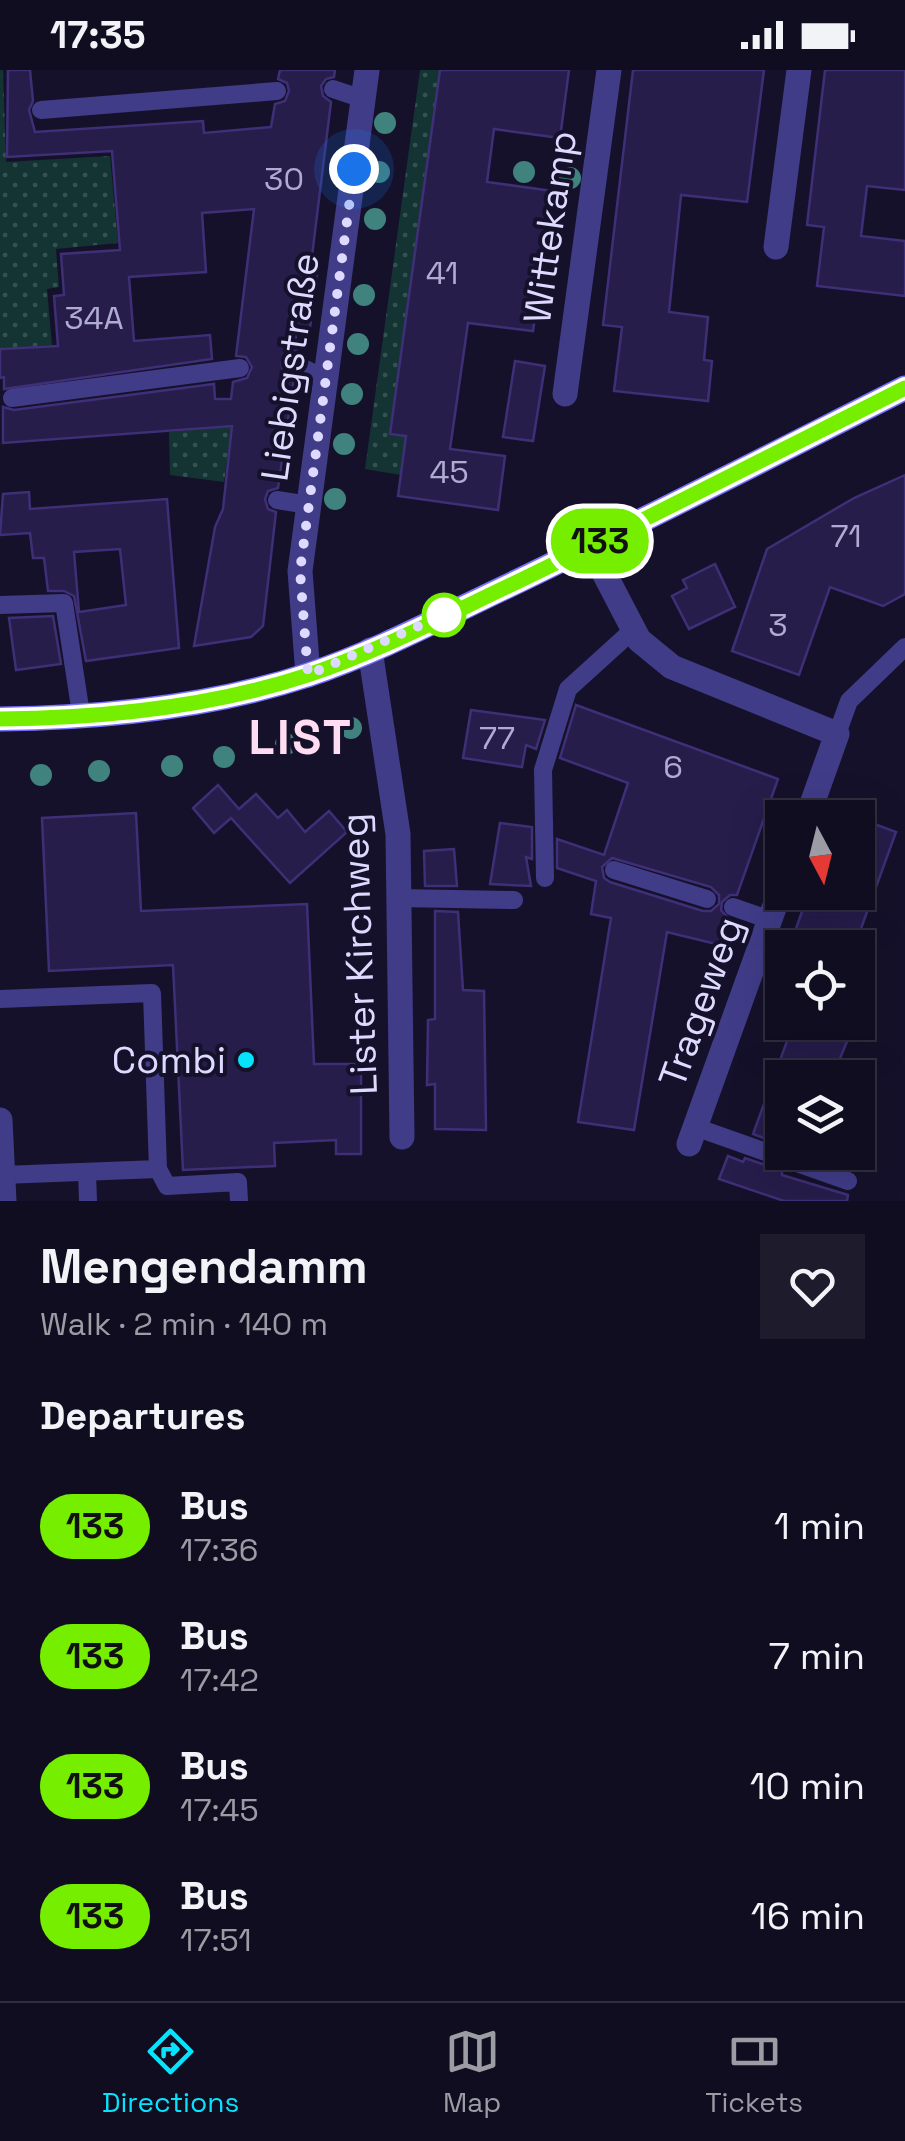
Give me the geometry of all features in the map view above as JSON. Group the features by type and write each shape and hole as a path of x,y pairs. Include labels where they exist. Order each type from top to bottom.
{"street":[{"name":"Liebigstraße","path":"308,675 300,571 367,70"},
{"name":"Wittekamp","path":"565,394 609,70"},
{"path":"776,247 799,70"},
{"path":"0,719 148,709 232,695 308,675 370,650 590,546 905,388"},
{"path":"590,546 639,640 672,667 838,734 814,800"},
{"name":"Lister Kirchweg","path":"370,650 398,834 402,1137"},
{"name":"Trageweg","path":"692,1136 774,910"},
{"path":"0,1120 3,1188"}],"lane":[{"path":"333,89 363,99"},
{"path":"42,110 276,91"},
{"path":"293,363 326,378"},
{"path":"12,398 240,368"},
{"path":"277,500 309,504"},
{"path":"0,605 64,603 81,714"},
{"path":"544,878 543,770 568,689 633,630"},
{"path":"838,734 849,702 905,647"},
{"path":"614,870 707,899"},
{"path":"399,898 514,900"},
{"path":"733,907 770,920"},
{"path":"0,999 152,994 164,1185"},
{"path":"692,1136 848,1181"},
{"path":"87,1172 88,1201"},
{"path":"3,1188 87,1172 164,1185 238,1182 239,1201"}],"green space":[{"path":"0,70 6,162 110,156 118,243 56,249 59,287 47,289 52,345 0,348"},
{"path":"420,70 440,70 390,433 406,436 401,475 365,469"},
{"path":"232,426 224,482 170,475 169,432"}],"building":[{"path":"8,70 30,70 33,101 29,110 35,132 203,121 204,133 271,127 275,104 285,101 289,91 287,83 278,79 280,70 335,70 334,77 321,86 323,96 331,102 311,264 318,264 310,328 295,329 297,351 285,353 281,363 283,371 294,378 278,488 268,491 265,499 268,509 276,512 263,626 251,637 194,646 215,527 223,509 232,426 3,443 3,407 14,410 214,384 215,399 231,399 233,382 247,378 252,367 246,357 236,356 254,209 202,213 206,272 129,277 134,341 210,335 212,359 4,389 0,349 58,346 54,296 64,295 61,254 120,250 112,151 7,157"},
{"path":"440,70 569,70 560,138 494,129 487,182 553,191 533,331 468,323 450,449 505,456 498,510 398,496 406,436 390,434"},
{"path":"633,70 764,70 747,202 681,195 669,312 708,317 704,360 712,361 708,401 614,391 622,327 603,325"},
{"path":"825,70 905,70 905,190 867,186 861,236 905,241 905,296 817,286 824,227 807,225"},
{"path":"515,361 545,366 533,441 503,437"},
{"path":"905,475 905,594 883,606 830,587 799,675 732,651 767,549 854,498"},
{"path":"29,492 30,509 167,499 179,648 86,661 74,596 64,591 48,591 44,558 33,558 30,533 0,535 3,494","holes":["120,549 126,605 79,612 74,552"]},
{"path":"715,564 735,607 689,629 672,596 687,588 683,580"},
{"path":"53,616 61,664 16,670 9,618"},
{"path":"576,705 778,779 771,800 765,800 765,816 737,895 722,902 721,910 729,919 720,945 667,932 634,1130 578,1122 611,918 591,914 596,881 557,868 557,839 604,855 628,783 560,758","holes":["612,858 711,887 719,895 719,904 711,911 703,911 610,882 604,878 602,867"]},
{"path":"471,710 545,720 536,749 526,745 522,767 463,758"},
{"path":"218,785 239,809 256,794 278,818 287,810 305,832 329,811 347,832 290,883 231,818 214,833 193,808"},
{"name":"Combi","path":"136,813 141,911 307,904 314,1064 361,1064 361,1154 336,1154 336,1140 274,1143 275,1166 183,1170 173,965 49,971 42,818"},
{"path":"500,823 532,827 532,859 526,857 531,886 490,884"},
{"path":"875,824 896,832 875,890"},
{"path":"454,849 457,886 425,886 424,851"},
{"path":"803,910 868,910 861,930 795,930"},
{"path":"435,911 458,912 463,990 484,991 486,1130 435,1129 435,1084 427,1085 428,1020 435,1019"},
{"path":"787,1040 848,1040 839,1060 780,1060"},
{"path":"765,1101 765,1139 753,1134"},
{"path":"728,1156 743,1162 745,1158 765,1165 765,1170 779,1170 782,1175 848,1195 847,1201 784,1201 719,1179"}],"bus line":[{"name":"133","path":"0,719 148,709 232,695 308,675 370,650 590,546 905,388"}],"place":[{"name":"Combi","path":"246,1060"}],"district":[{"name":"LIST","path":"301,737"}],"route":[{"path":"354,169 300,571 308,675 444,615"}]}
